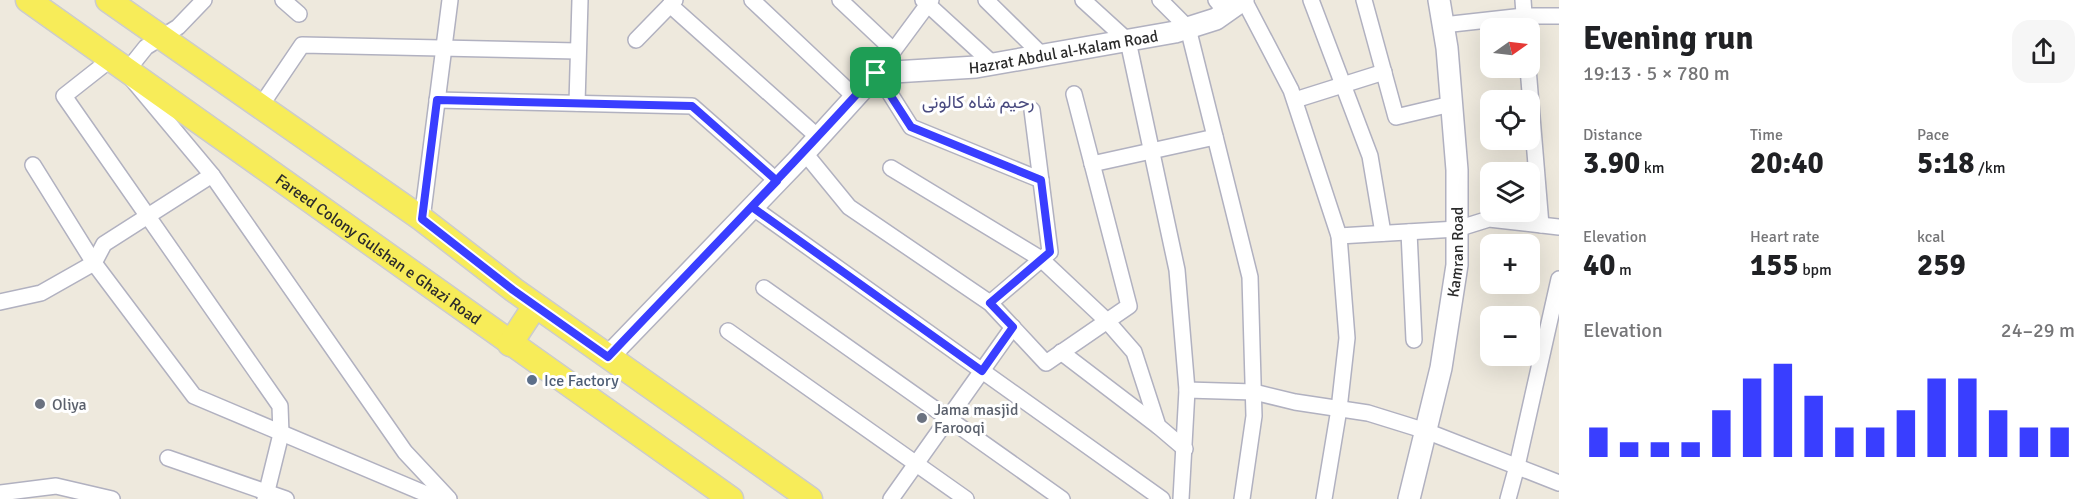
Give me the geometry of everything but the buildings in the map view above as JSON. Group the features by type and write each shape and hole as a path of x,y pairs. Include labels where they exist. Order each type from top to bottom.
{"main road":[{"name":"Fareed Colony Gulshan e Ghazi Road","path":"28,0 731,499"},
{"path":"108,0 422,219 535,306 810,499"},
{"path":"510,344 535,306"}],"street":[{"path":"204,0 178,27 119,65 64,96 280,406 281,434 266,495"},
{"path":"283,0 300,14"},
{"path":"422,219 450,0"},
{"path":"577,103 580,0"},
{"path":"752,0 855,97"},
{"path":"840,0 893,50"},
{"path":"986,0 1043,56"},
{"path":"1083,0 1128,40 1177,270 1187,390 1181,499"},
{"path":"1160,0 1188,28 1250,277 1254,416 1242,499"},
{"path":"1311,0 1370,156 1383,233"},
{"path":"1364,0 1396,117 1452,104"},
{"name":"Kamran Road","path":"1409,499 1441,368 1457,265 1457,170 1452,104 1439,0"},
{"path":"1523,0 1525,18"},
{"path":"608,357 855,97 876,73 927,1 993,64"},
{"path":"636,40 672,2 811,144 849,207 990,303 1046,363 1129,306 1074,94"},
{"path":"1232,3 1295,100 1339,236 1347,338 1339,409 1324,499"},
{"name":"Hazrat Abdul al-Kalam Road","path":"876,73 993,64 1128,40 1188,28 1216,19 1232,3"},
{"path":"1540,19 1559,16"},
{"path":"1443,25 1480,24"},
{"path":"260,107 302,45 444,46 578,51"},
{"path":"119,65 212,175 405,452 449,499"},
{"path":"1295,100 1384,72"},
{"path":"876,73 911,127 1041,180"},
{"path":"1529,78 1541,225"},
{"path":"437,100 692,106 777,181"},
{"path":"990,303 1050,252 1032,110"},
{"path":"1092,164 1215,137"},
{"path":"33,165 94,263 194,396 438,499"},
{"path":"891,168 1041,259 1107,321 1134,352 1158,426"},
{"path":"0,302 41,293 94,263 104,244 212,175"},
{"path":"752,207 1162,499"},
{"path":"1339,236 1457,229 1489,219 1559,227"},
{"path":"1409,232 1414,340"},
{"path":"1508,499 1559,279"},
{"path":"764,288 1062,499"},
{"path":"891,499 1013,327"},
{"path":"728,331 966,499"},
{"path":"1061,352 1185,449"},
{"path":"1187,390 1254,392 1294,402 1368,414 1426,431 1559,483"},
{"path":"168,458 266,495 286,499"},
{"path":"0,492 56,486 97,493 112,499"}],"place":[{"name":"Ice Factory","path":"532,380"},
{"name":"Oliya","path":"40,404"},
{"name":"Jama masjid Farooqi","path":"922,418"}],"district":[{"name":"رحیم شاہ کالونی","path":"978,102"}],"route":[{"path":"876,73 797,161 777,181 676,285 608,357 513,290 422,219 437,100 692,106 777,181 752,207 982,371 1013,327 990,303 1050,252 1041,180 911,127 876,73"}]}
